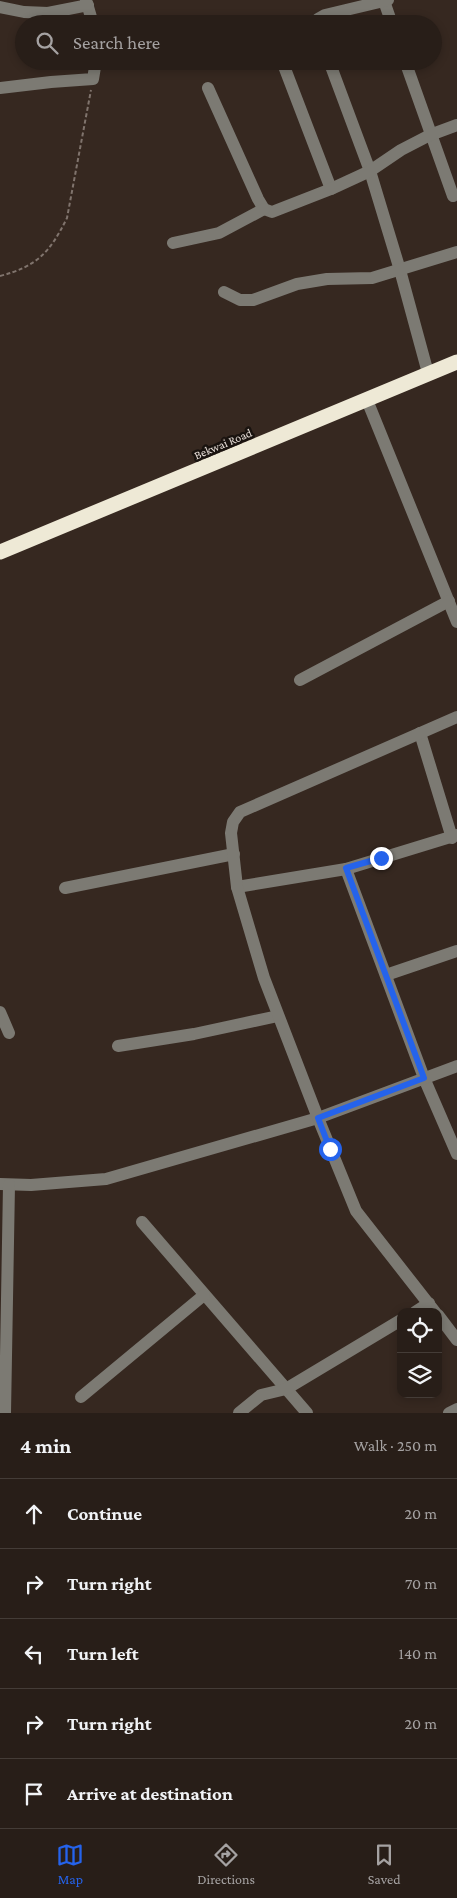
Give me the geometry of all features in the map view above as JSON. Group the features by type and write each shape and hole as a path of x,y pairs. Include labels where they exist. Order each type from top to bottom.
{"highway":[{"name":"Bekwai Road","path":"0,552 457,362"}],"street":[{"path":"324,15 386,0 390,15"},
{"path":"0,7 24,12 48,13 87,3"},
{"path":"0,88 93,79 94,70"},
{"path":"285,70 331,189"},
{"path":"332,70 370,171 400,270 428,374"},
{"path":"408,70 453,196"},
{"path":"208,88 258,199 264,209 272,212 331,189 370,171 401,150 430,135 457,125"},
{"path":"173,243 219,233 264,209"},
{"path":"224,292 240,300 253,300 297,284 327,279 372,278 457,252"},
{"path":"367,400 457,622"},
{"path":"300,680 449,602"},
{"path":"432,1307 356,1211 264,978 237,887 231,833 233,822 240,812 457,717"},
{"path":"237,887 346,868 454,836 420,733"},
{"path":"65,888 234,854"},
{"path":"346,868 424,1078 457,1154"},
{"path":"386,975 457,950"},
{"path":"0,1012 10,1033"},
{"path":"118,1046 194,1034 278,1016"},
{"path":"5,1413 5,1184 48,1184 106,1179 318,1118 457,1066"},
{"path":"142,1222 307,1413"},
{"path":"81,1397 204,1295"},
{"path":"442,1321 457,1340"},
{"path":"239,1413 261,1395 271,1391 286,1389 397,1322"},
{"path":"449,1413 457,1409"}],"path":[{"path":"0,276 30,266 57,236 67,218 93,79"}],"route":[{"path":"330,1149 318,1118 424,1078 346,868 381,858"}]}
